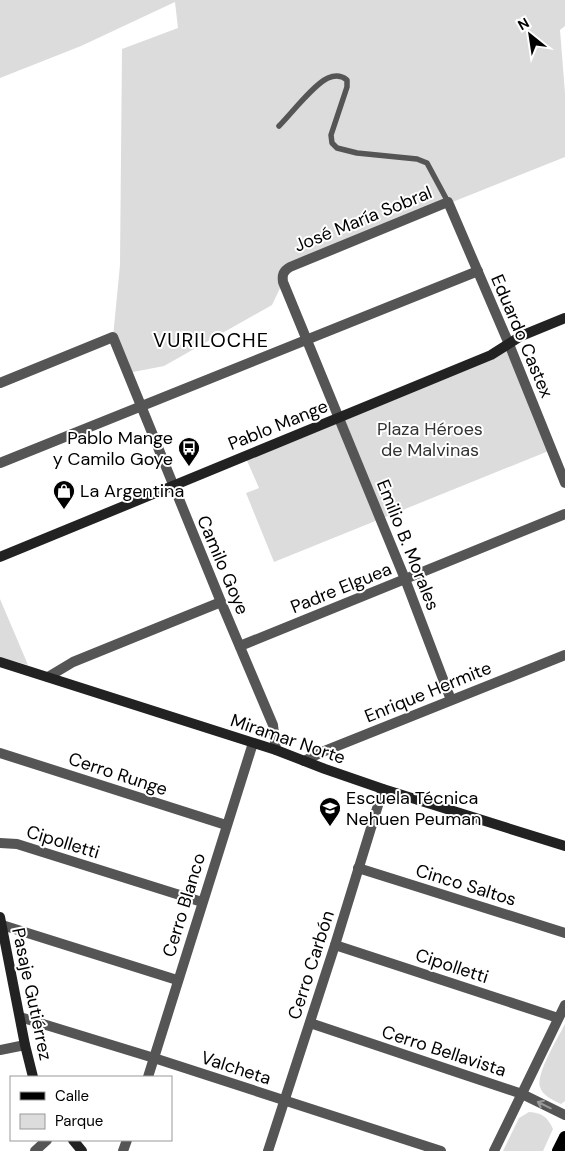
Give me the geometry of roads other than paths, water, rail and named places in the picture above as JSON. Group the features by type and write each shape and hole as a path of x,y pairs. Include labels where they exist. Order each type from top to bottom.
{"main road":[{"path":"558,1151 565,1137"}],"street":[{"name":"José María Sobral","path":"290,267 448,202"},
{"name":"Eduardo Castex","path":"448,202 509,344 565,483"},
{"name":"Emilio B. Morales","path":"290,267 284,270 283,282 451,700"},
{"path":"0,463 478,272"},
{"name":"Pablo Mange","path":"0,557 491,355 521,336 565,318"},
{"name":"Camilo Goye","path":"0,383 113,337 273,725 276,750"},
{"name":"Padre Elguea","path":"240,646 565,514"},
{"path":"48,677 72,662 221,602"},
{"name":"Enrique Hermite","path":"304,761 565,654"},
{"name":"Miramar Norte","path":"0,662 253,742 383,789 565,846"},
{"name":"Cerro Blanco","path":"148,1076 253,742"},
{"name":"Cerro Runge","path":"0,753 226,825"},
{"name":"Cerro Carbón","path":"268,1151 383,789"},
{"name":"Cipolletti","path":"0,843 18,844 202,902"},
{"name":"Cinco Saltos","path":"358,868 565,933"},
{"path":"1,921 177,980"},
{"name":"Pasaje Gutiérrez","path":"1,921 33,1076"},
{"name":"Cipolletti","path":"335,945 558,1018"},
{"path":"494,1151 565,1005"},
{"name":"Valcheta","path":"20,1017 154,1058 441,1151"},
{"name":"Cerro Bellavista","path":"310,1023 522,1094 565,1115"},
{"path":"0,1050 25,1045"},
{"path":"35,1151 46,1141"},
{"path":"74,1141 82,1151"}],"lane":[{"path":"279,126 322,82 335,76 342,77 347,80 347,87 332,135 332,143 337,148 357,153 417,159 427,164 448,202"}],"place":[{"name":"Pablo Mange y Camilo Goye","path":"189,467"},
{"name":"La Argentina","path":"64,510"},
{"name":"Escuela Técnica Nehuen Peuman","path":"330,827"}],"district":[{"name":"VURILOCHE","path":"211,340"}],"park label":[{"name":"Plaza Héroes de Malvinas","path":"430,439"}]}
